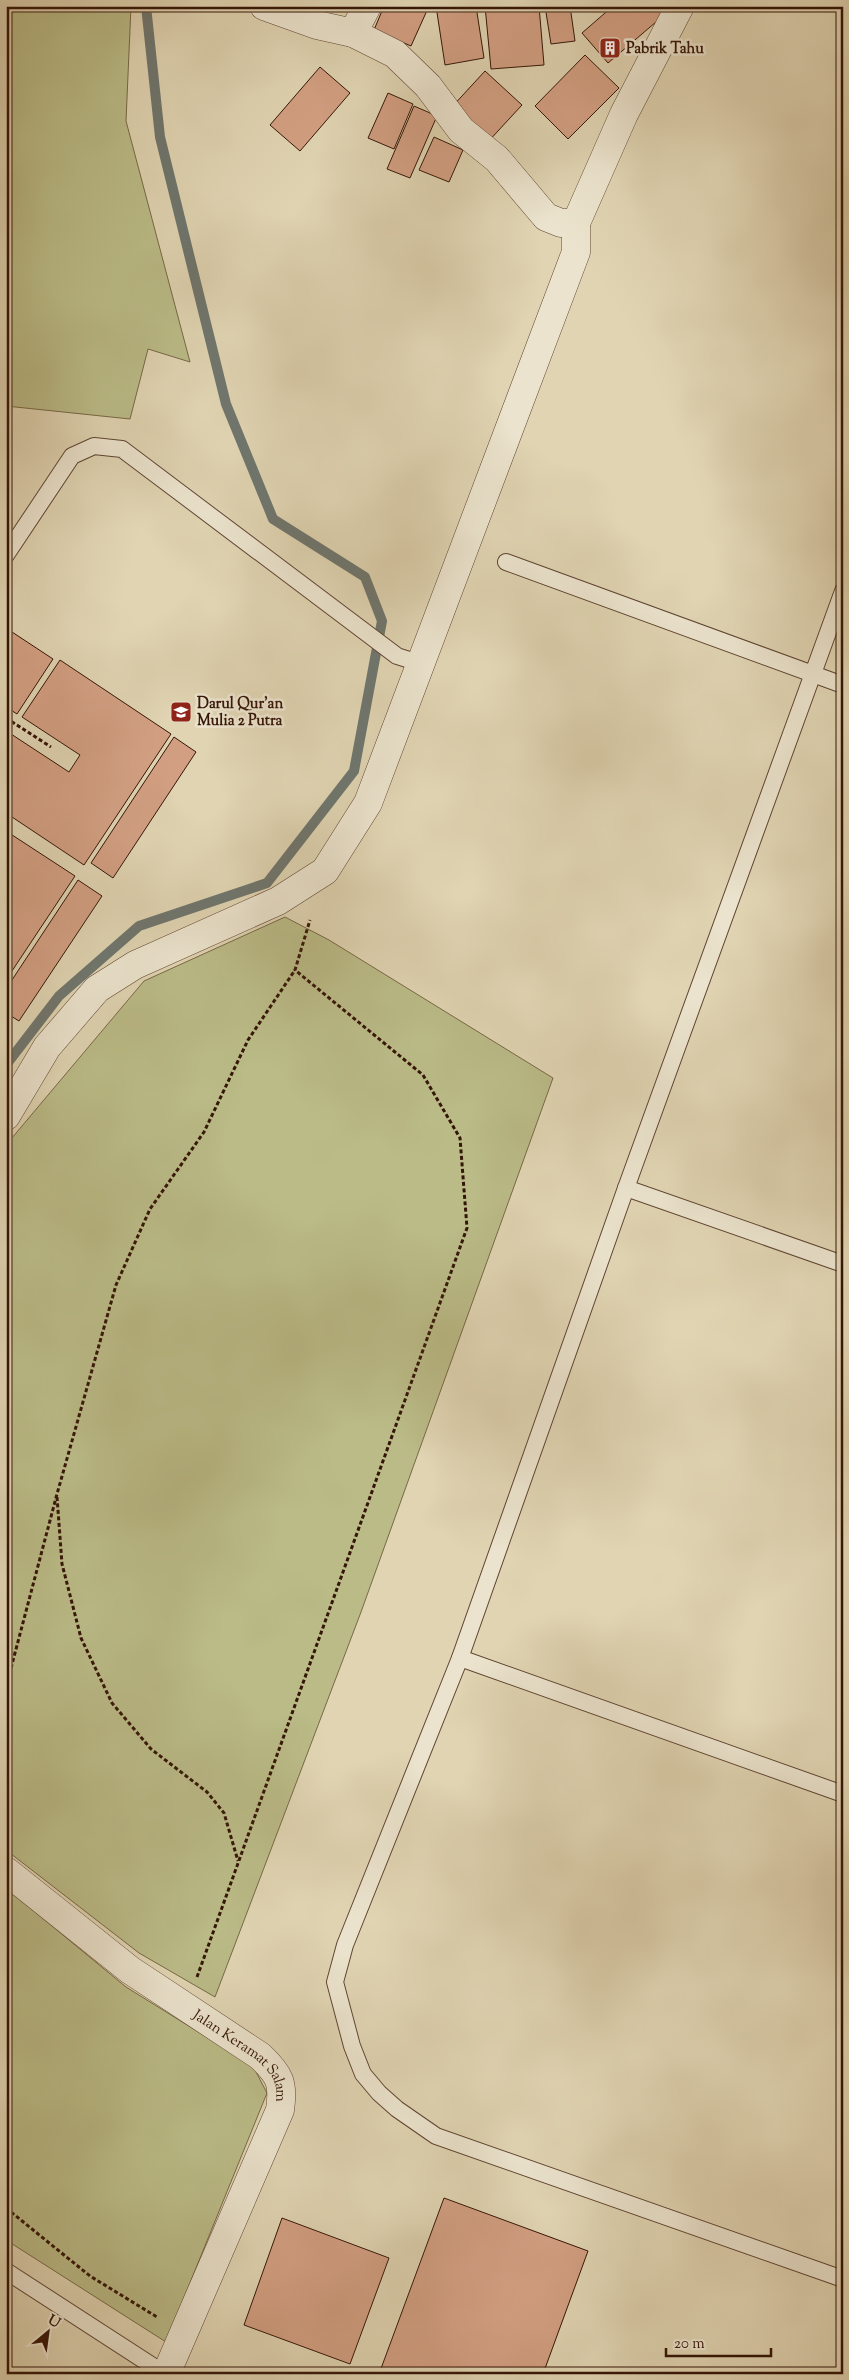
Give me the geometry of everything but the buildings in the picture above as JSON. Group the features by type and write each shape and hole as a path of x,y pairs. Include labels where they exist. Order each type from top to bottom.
{"street":[{"path":"264,6 317,25 353,34 396,54 428,86 460,130 496,159 546,217 561,223 576,223"},
{"path":"353,34 367,6"},
{"path":"6,1116 47,1047 97,989 135,965 278,901 325,871 368,803 408,660 576,252 576,223 624,114 680,6"},
{"name":"Jalan Keramat Salam","path":"6,1871 130,1970 260,2056 273,2068 281,2081 280,2110 165,2374"}],"lane":[{"path":"6,555 72,456 94,446 122,449 372,637 408,660"},
{"path":"506,562 843,685"},
{"path":"843,591 811,674 626,1188 460,1658 345,1945 335,1982 352,2046 364,2074 379,2093 397,2109 436,2136 843,2279"},
{"path":"626,1188 843,1264"},
{"path":"460,1658 843,1794"},
{"path":"6,2271 165,2374"}],"path":[{"path":"6,718 51,747"},
{"path":"6,1687 57,1494 116,1284 150,1209 204,1132 248,1040 295,970 325,871"},
{"path":"186,2007 467,1228 460,1138 423,1075 295,970"},
{"path":"57,1494 62,1564 76,1620 81,1638 112,1704 151,1749 207,1792 224,1813 238,1862"},
{"path":"6,2208 90,2276 183,2333"}],"green space":[{"path":"6,6 131,6 126,121 190,362 148,349 130,419 6,406"},
{"path":"285,917 329,940 553,1078 361,1612 215,1997 139,1953 6,1850 6,1145 144,981"},
{"path":"6,1888 126,1987 253,2066 267,2093 166,2342 6,2240"}],"waterway":[{"path":"6,1065 59,996 139,926 267,883 354,771 382,621 365,577 273,519 226,404 160,137 146,6"}],"place":[{"name":"Pabrik Tahu","path":"610,48"},
{"name":"Darul Qur'an Mulia 2 Putra","path":"181,712"}]}
